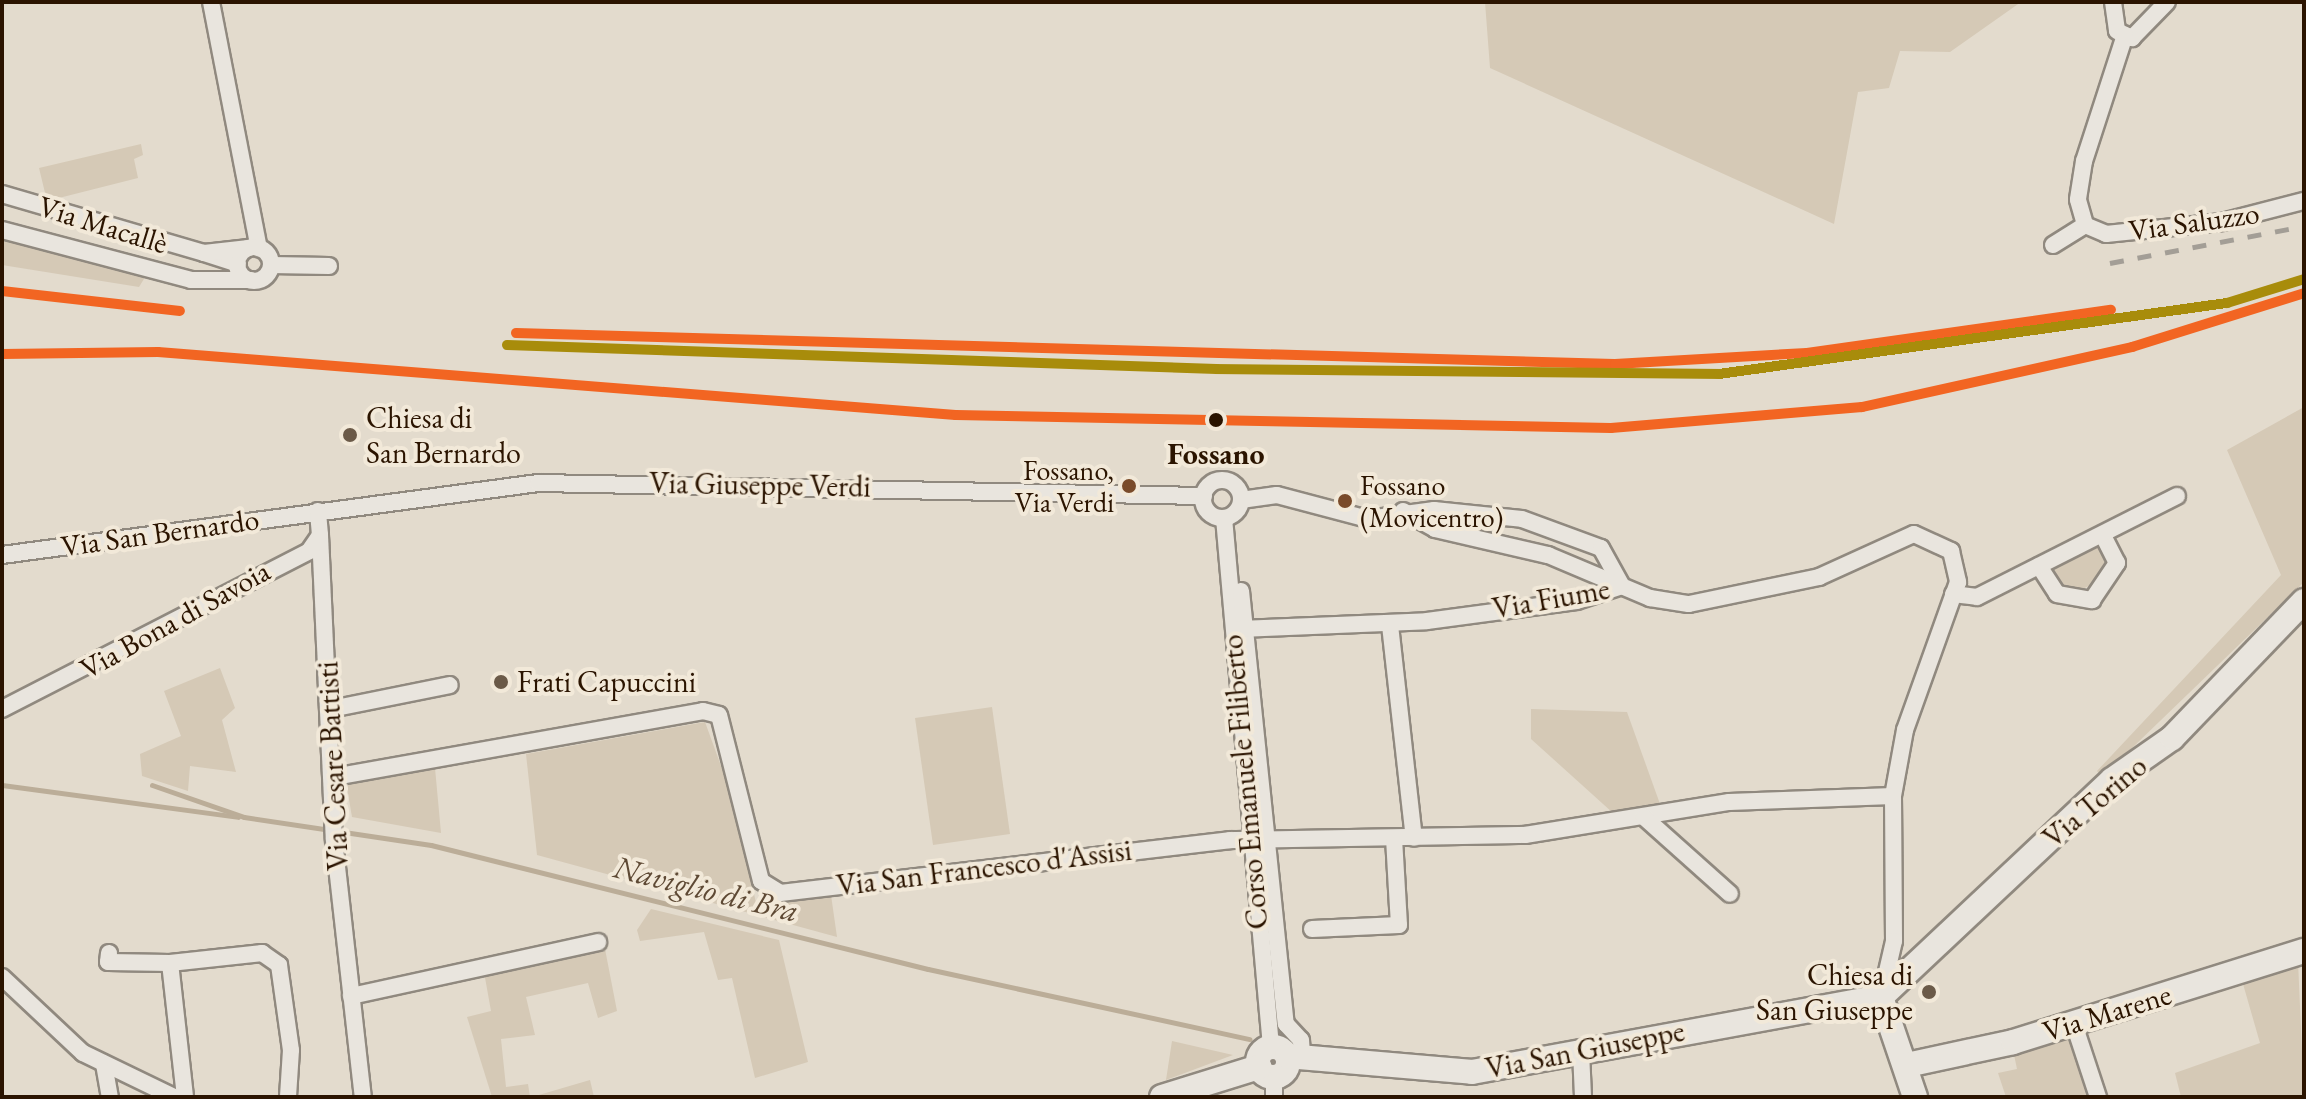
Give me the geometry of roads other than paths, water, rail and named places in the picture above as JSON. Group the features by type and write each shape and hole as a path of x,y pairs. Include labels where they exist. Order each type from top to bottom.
{"street":[{"path":"211,2 254,248 271,265"},
{"name":"Via Saluzzo","path":"2085,225 2078,200 2084,161 2121,33 2113,2"},
{"path":"2121,33 2132,38 2167,2"},
{"name":"Via Macallè","path":"2,194 238,264"},
{"name":"Via Saluzzo","path":"2085,225 2106,234 2222,222 2304,201"},
{"name":"Via Saluzzo","path":"2053,245 2085,225"},
{"path":"2,230 191,280 251,280 271,265 329,266"},
{"path":"251,280 238,264 254,248"},
{"name":"Via Macallè","path":"204,253 254,248"},
{"path":"1241,500 1238,487 1221,480 1204,496 1209,512 1224,518 1241,500 1277,495 1368,519 1403,511 1468,511 1583,536 1601,548 1622,586"},
{"name":"Via Giuseppe Verdi","path":"318,511 538,483 1204,496"},
{"path":"1915,1097 1907,1065 1881,997 1893,948 1893,796 1905,730 1953,594 1977,597 2177,496"},
{"path":"318,511 320,535"},
{"name":"Via San Bernardo","path":"2,555 318,511"},
{"path":"1403,511 1435,529 1548,555 1622,586"},
{"name":"Corso Emanuele Filiberto","path":"1224,518 1269,839 1286,1024 1301,1040 1278,1067"},
{"name":"Via Fiume","path":"1240,629 1390,625 1577,601 1622,586 1650,598 1722,601 1819,577 1914,534 1951,551 1953,594"},
{"name":"Via Cesare Battisti","path":"320,535 335,826 363,1097"},
{"name":"Via Bona di Savoia","path":"2,709 309,551 320,535"},
{"path":"2039,566 2057,594 2092,600 2117,563 2103,535"},
{"name":"Corso Emanuele Filiberto","path":"1241,591 1248,839 1278,1067"},
{"name":"Via Torino","path":"1881,997 1925,963 2112,780 2172,738 2304,601"},
{"path":"1390,625 1414,838"},
{"path":"331,709 450,685"},
{"name":"Via San Francesco d'Assisi","path":"334,777 524,747 703,711 719,715 761,881 780,893 1248,839"},
{"path":"1248,839 1525,835 1793,796 1893,796"},
{"path":"1644,817 1730,894"},
{"path":"1312,929 1399,925 1394,839"},
{"path":"351,996 598,942"},
{"path":"1893,948 1925,963"},
{"name":"Via Marene","path":"1907,1065 2074,1024 2304,951"},
{"path":"109,953 108,962 170,963 262,953 279,965 291,1050 288,1097"},
{"path":"170,963 185,1097"},
{"path":"2,977 75,1045 104,1064 174,1097"},
{"name":"Via San Giuseppe","path":"1278,1067 1472,1072 1881,997"},
{"path":"2074,1024 2098,1097"},
{"path":"1581,1051 1583,1097"},
{"path":"104,1064 110,1097"},
{"path":"1168,1095 1278,1067"}],"waterway":[{"path":"2,785 238,817"},
{"name":"Naviglio di Bra","path":"152,785 244,817 431,845 928,969 1249,1039"}],"railway":[{"path":"2110,263 2304,226"}],"place":[{"name":"Fossano","path":"1216,420"},
{"name":"Chiesa di San Bernardo","path":"350,435"},
{"name":"Fossano, Via Verdi","path":"1129,486"},
{"name":"Fossano (Movicentro)","path":"1345,501"},
{"name":"Frati Capuccini","path":"501,682"},
{"name":"Chiesa di San Giuseppe","path":"1929,992"}]}
